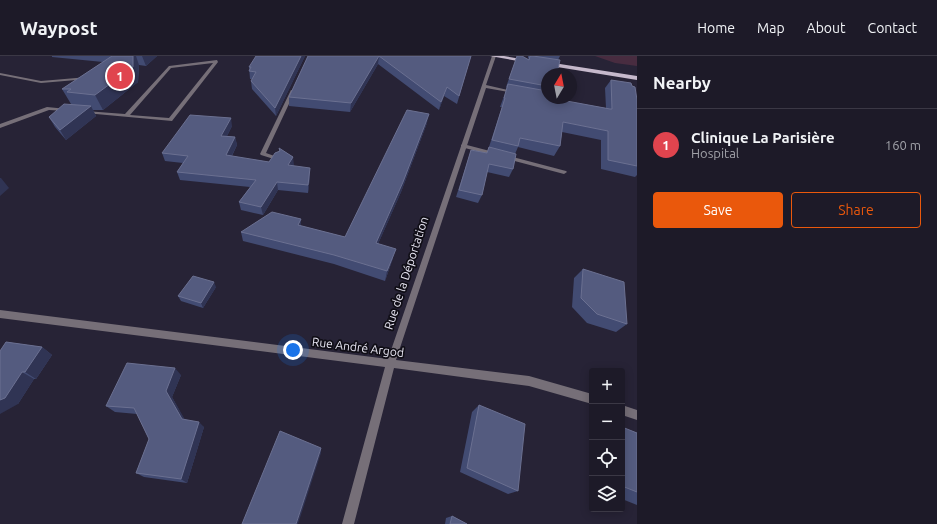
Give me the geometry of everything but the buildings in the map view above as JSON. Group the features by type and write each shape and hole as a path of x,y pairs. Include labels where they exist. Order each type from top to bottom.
{"main road":[{"path":"494,56 637,78"}],"street":[{"name":"Rue de la Déportation","path":"348,524 390,364 494,56"},
{"path":"126,116 170,67 216,59"},
{"path":"80,111 170,120 216,59"},
{"path":"0,74 41,82 90,77"},
{"path":"484,86 524,93"},
{"path":"277,158 263,154 294,88"},
{"path":"0,126 49,108 72,110"},
{"path":"463,146 564,172"},
{"name":"Rue André Argod","path":"0,314 529,381 589,398"},
{"path":"625,411 637,415"}],"shaded area":[{"path":"595,56 637,56 637,66 615,63"}],"place":[{"name":"Clinique La Parisière","path":"120,76"}]}
